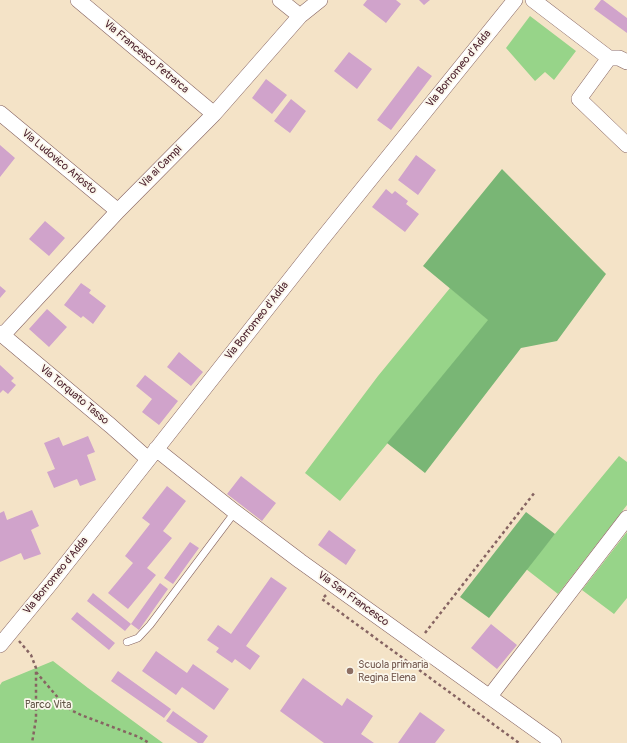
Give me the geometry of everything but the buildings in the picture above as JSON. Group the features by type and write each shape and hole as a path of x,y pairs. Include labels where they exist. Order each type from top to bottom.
{"street":[{"name":"Via Francesco Petrarca","path":"78,0 214,114"},
{"path":"280,0 300,16"},
{"name":"Via ai Campi","path":"1,334 118,211 214,114 300,16 320,0"},
{"name":"Via Borromeo d'Adda","path":"4,643 318,244 515,0"},
{"path":"533,0 609,58 619,58 627,62"},
{"path":"609,58 579,99 627,145"},
{"name":"Via Ludovico Ariosto","path":"0,113 118,211"},
{"name":"Via Torquato Tasso","path":"1,334 116,430 152,454"},
{"name":"Via San Francesco","path":"152,454 235,512 300,561 554,743"},
{"path":"490,696 627,518"}],"lane":[{"path":"128,642 138,638 150,625 235,512"}],"path":[{"path":"417,644 535,492"},
{"path":"329,591 322,599 519,743"},
{"path":"4,643 18,640 22,636"},
{"path":"18,640 31,655 36,672 36,719 32,743"},
{"path":"36,672 64,705 71,710 138,737 149,743"}],"green space":[{"path":"530,16 576,51 554,80 545,72 535,81 506,48"},
{"path":"502,169 606,274 557,341 521,348 425,473 387,443 488,320 423,266"},
{"path":"450,288 489,320 340,501 305,473 378,376"},
{"path":"619,456 627,462 627,505 558,594 526,569"},
{"path":"526,512 555,534 489,618 460,597"},
{"path":"627,532 627,598 614,614 582,590"},
{"name":"Parco Vita","path":"53,661 163,743 0,743 0,685 2,682"}],"place":[{"name":"Scuola primaria Regina Elena","path":"350,671"}]}
